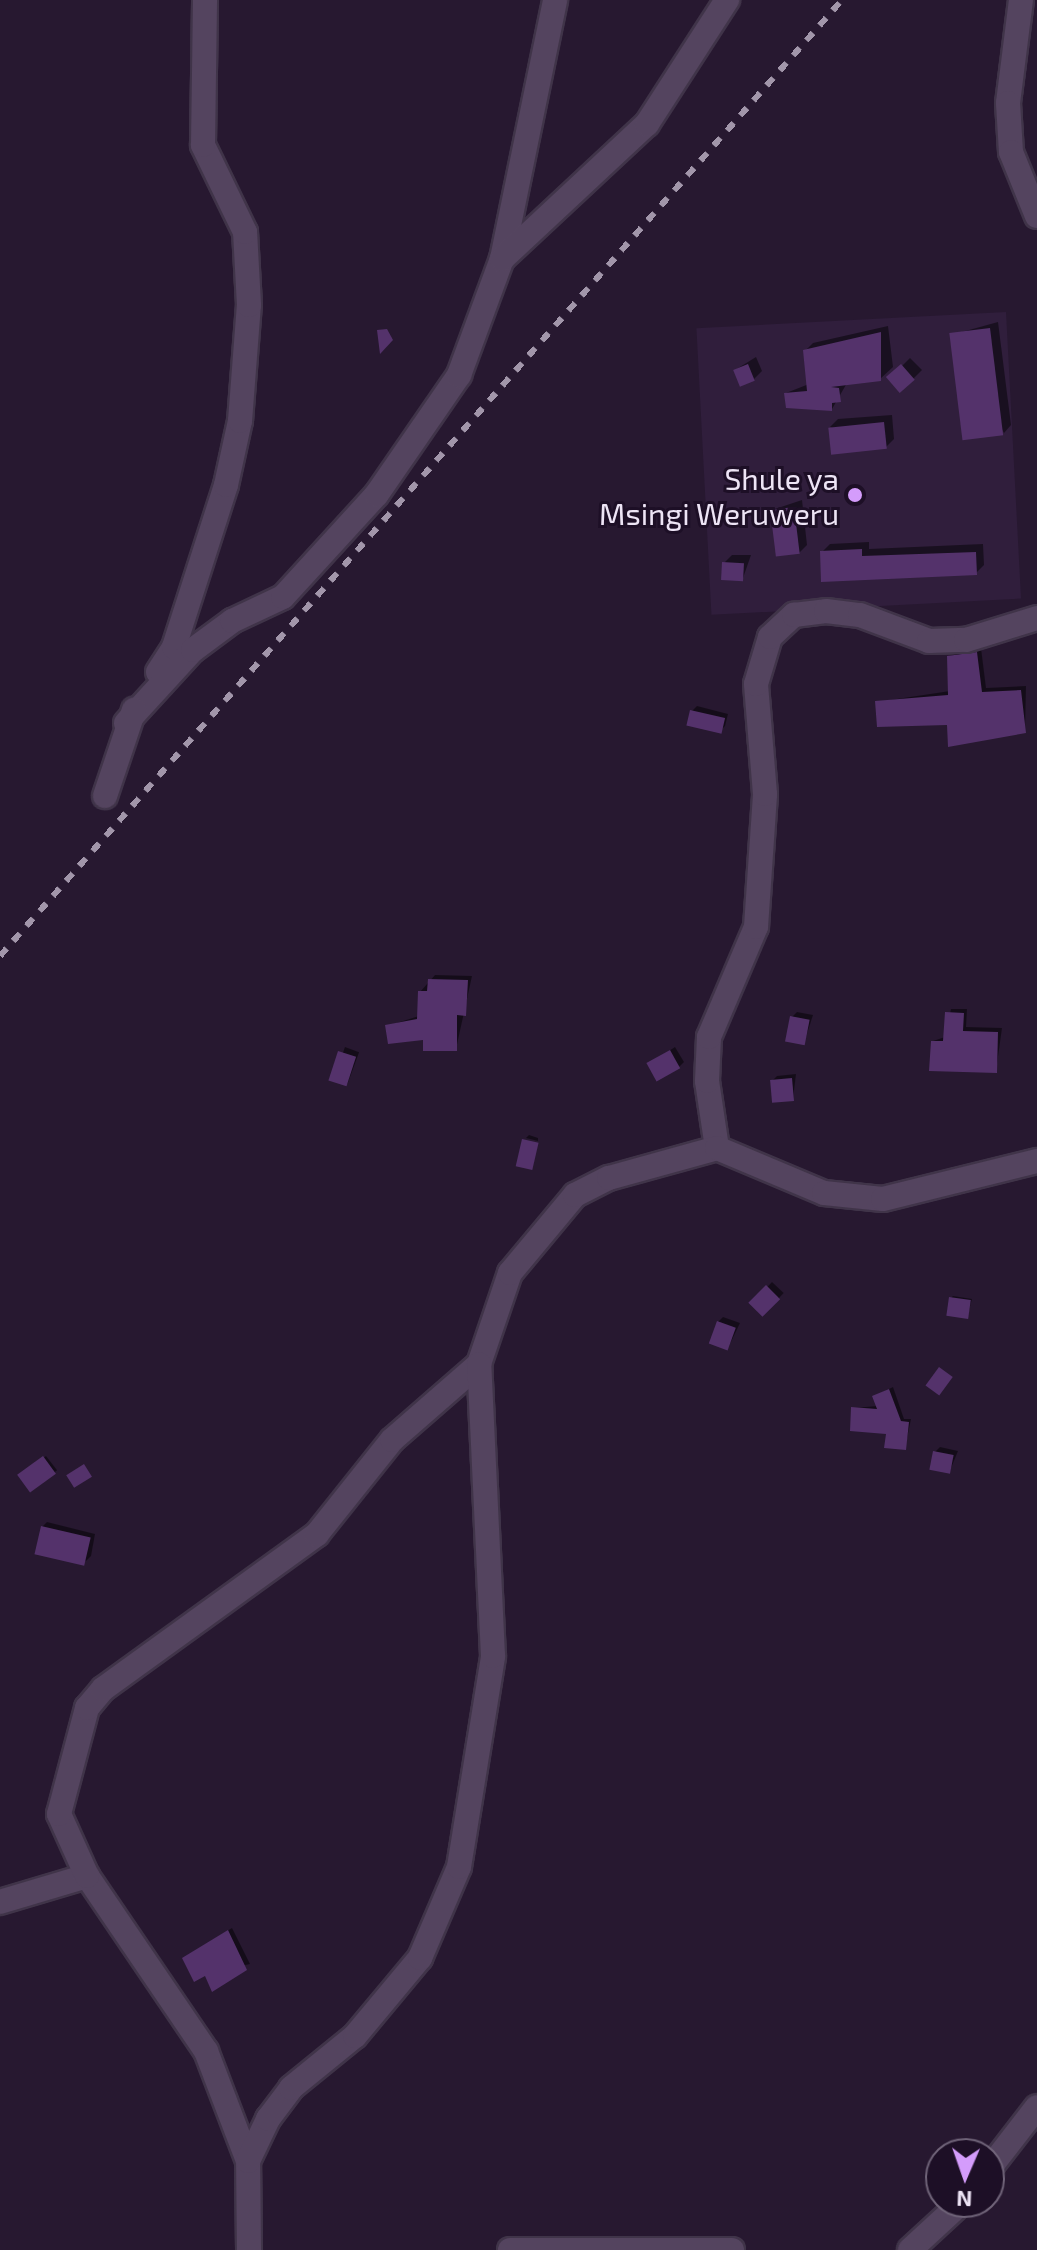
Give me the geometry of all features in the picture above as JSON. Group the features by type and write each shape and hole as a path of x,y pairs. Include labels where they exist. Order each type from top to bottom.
{"street":[{"path":"105,796 126,723 174,647 240,421 250,270 236,206 203,145 205,0"},
{"path":"126,723 193,650 232,621 283,597 377,494 459,375 502,259 555,0"},
{"path":"502,259 647,124 727,0"},
{"path":"1021,0 1008,103 1011,152 1037,216"},
{"path":"717,1148 707,1081 709,1037 756,927 765,794 756,684 770,637 794,615 826,611 860,615 929,641 966,640 1037,618"},
{"path":"248,2161 291,2088 355,2036 420,1958 459,1867 493,1656 479,1364 510,1273 575,1195 683,1154 717,1148 824,1193 883,1199 1037,1159 1037,1182"},
{"path":"249,2250 248,2161 187,2016 87,1876 59,1814 87,1708 103,1689 317,1534 392,1440 479,1364"},
{"path":"0,1902 87,1876"},
{"path":"1005,2148 1037,2107"},
{"path":"910,2250 945,2218"},
{"path":"510,2250 732,2250"}],"shaded area":[{"path":"1006,312 1021,599 711,615 696,328"}],"building":[{"path":"990,328 1003,435 962,440 949,333"},
{"path":"387,329 393,340 380,354 377,330"},
{"path":"881,332 881,381 831,387 839,388 841,402 832,403 832,411 786,408 784,393 807,391 803,350"},
{"path":"748,364 755,381 740,387 733,370"},
{"path":"901,364 915,380 900,393 886,377"},
{"path":"884,422 887,449 831,455 828,428"},
{"path":"794,507 800,554 776,557 770,510"},
{"path":"862,549 862,556 976,552 977,575 821,582 820,551"},
{"path":"722,562 744,563 743,581 721,580"},
{"path":"977,652 982,692 1021,690 1026,733 948,747 947,725 877,727 875,701 948,695 947,656"},
{"path":"690,710 725,718 721,734 686,726"},
{"path":"428,979 468,980 466,1016 457,1015 457,1051 423,1051 423,1040 388,1044 385,1025 417,1019 418,991 427,991"},
{"path":"945,1012 964,1013 963,1031 998,1032 997,1073 929,1071 931,1041 943,1041"},
{"path":"790,1016 810,1020 805,1045 785,1042"},
{"path":"670,1050 680,1068 657,1081 646,1063"},
{"path":"338,1051 356,1057 346,1086 328,1080"},
{"path":"792,1078 794,1101 772,1103 770,1080"},
{"path":"522,1139 539,1143 532,1170 516,1166"},
{"path":"766,1285 780,1299 762,1317 748,1303"},
{"path":"949,1297 971,1300 968,1319 946,1316"},
{"path":"717,1321 736,1328 728,1350 709,1344"},
{"path":"939,1367 953,1377 939,1396 925,1386"},
{"path":"889,1389 901,1421 909,1422 906,1450 884,1448 886,1434 850,1431 851,1407 877,1409 872,1396"},
{"path":"933,1451 954,1455 950,1474 929,1470"},
{"path":"43,1456 56,1474 30,1493 17,1475"},
{"path":"84,1464 92,1477 74,1488 66,1475"},
{"path":"41,1526 91,1537 84,1566 34,1554"},
{"path":"228,1930 247,1970 212,1992 205,1976 194,1982 182,1958"}],"railway":[{"path":"0,956 842,0"}],"place":[{"name":"Shule ya Msingi Weruweru","path":"855,495"}]}
